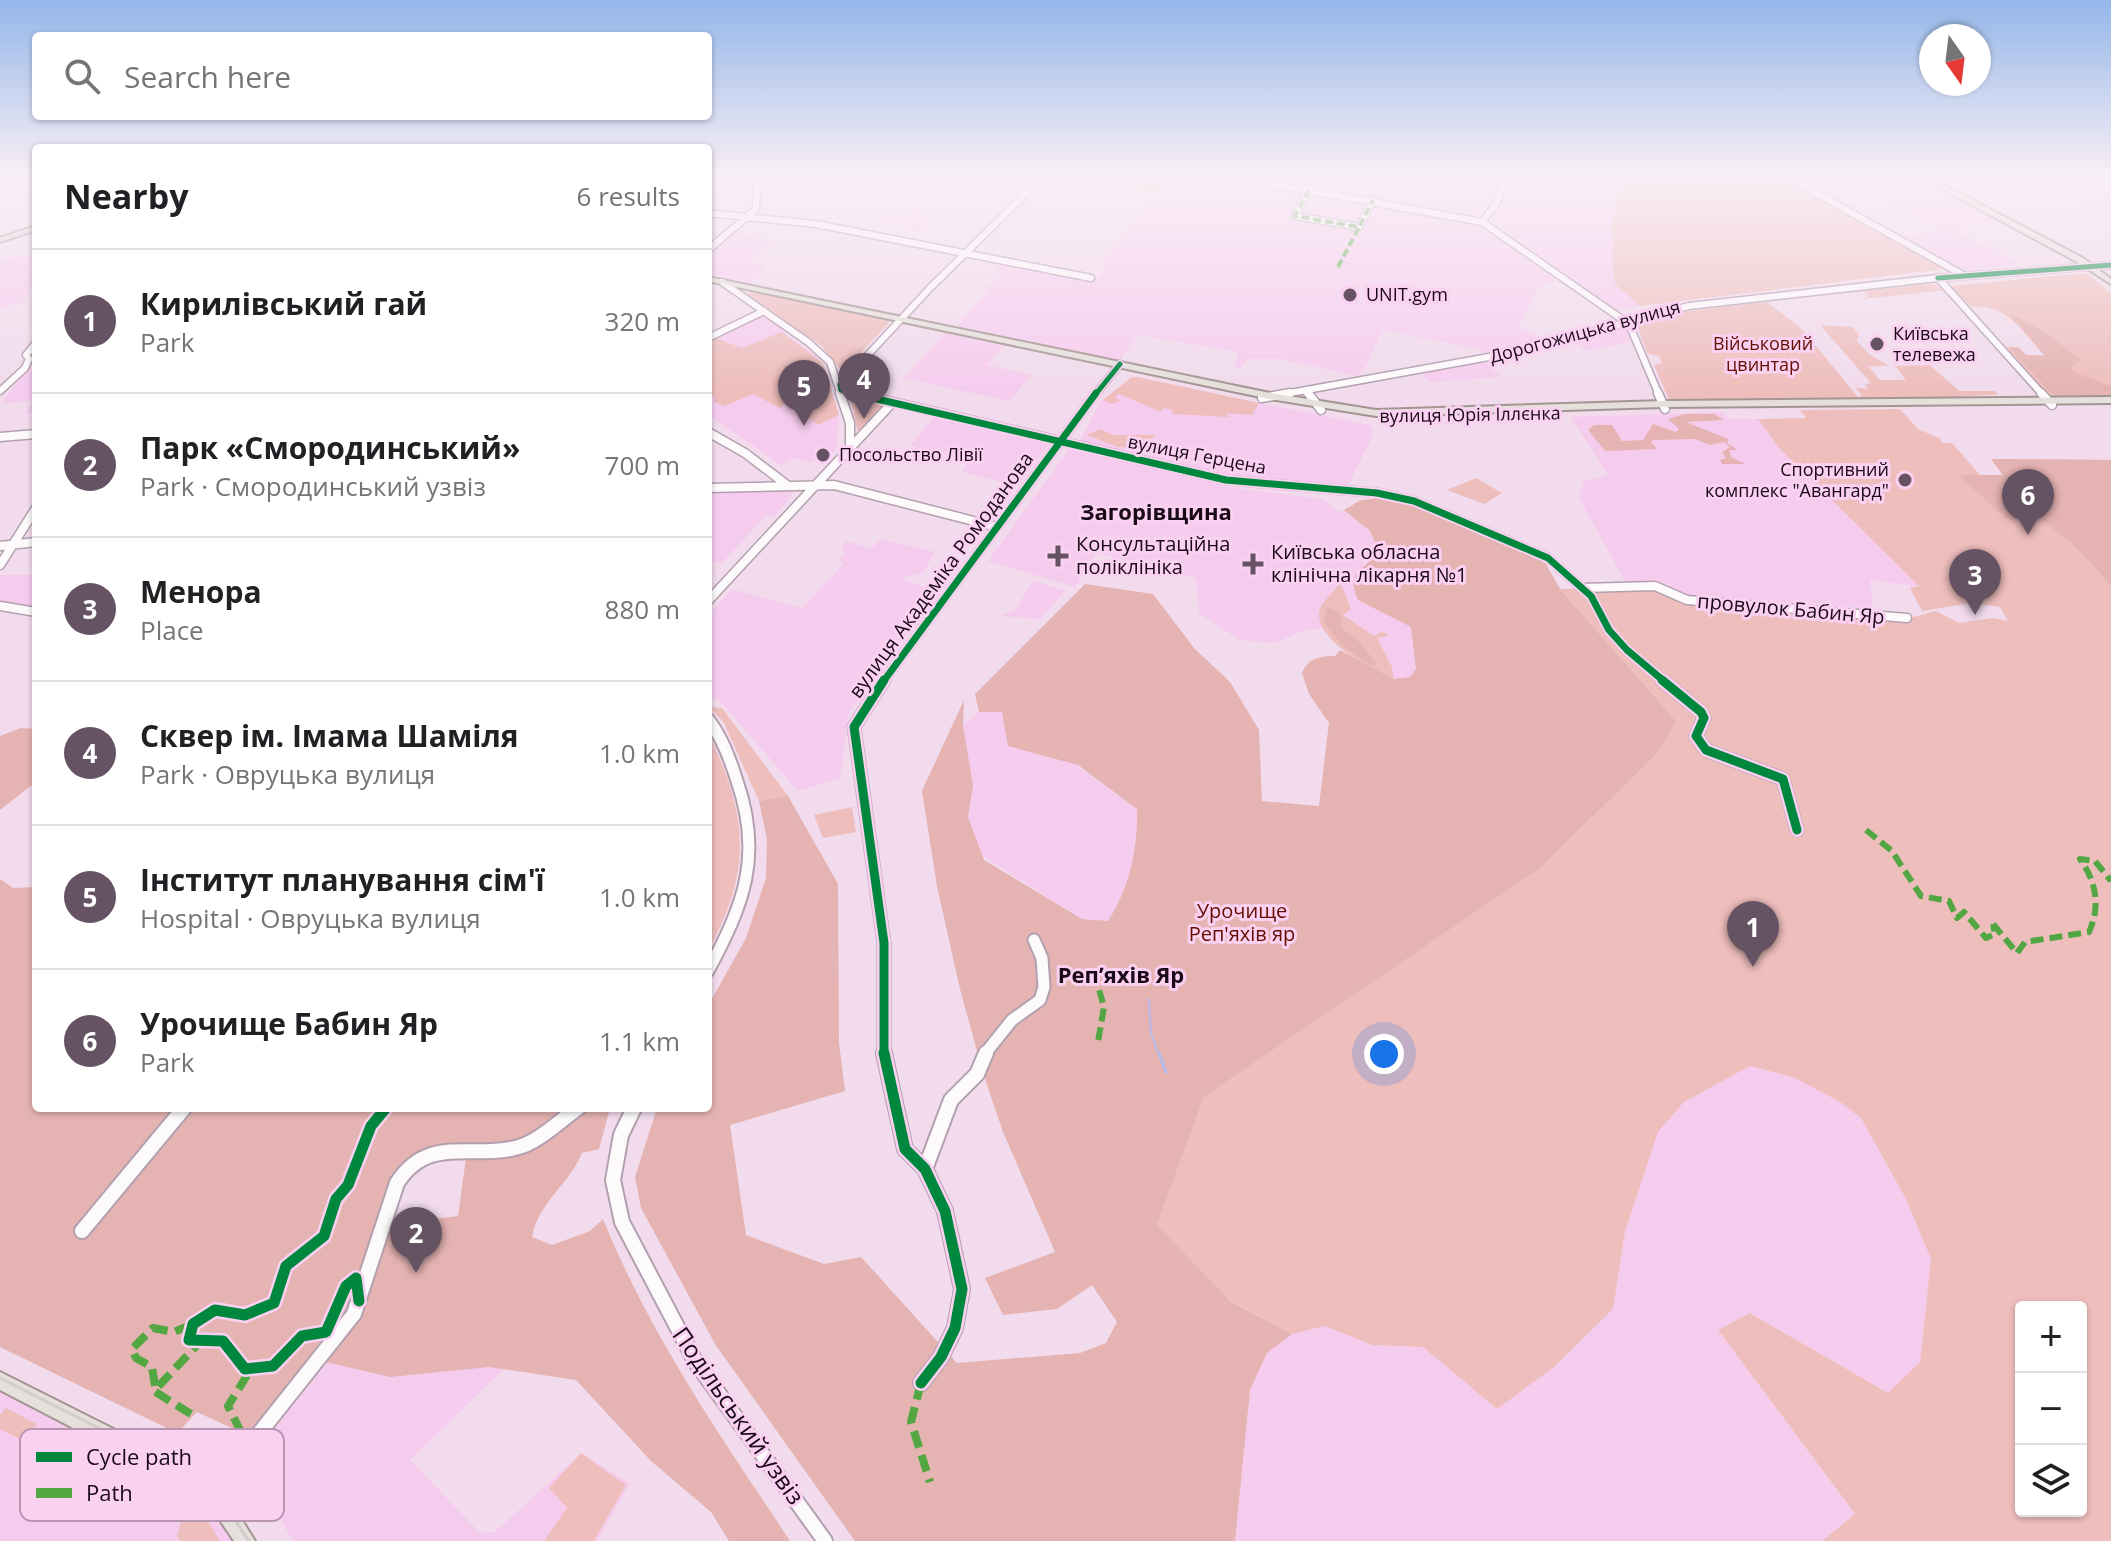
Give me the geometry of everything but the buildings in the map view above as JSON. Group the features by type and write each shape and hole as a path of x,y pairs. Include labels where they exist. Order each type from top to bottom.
{"main road":[{"path":"2056,246 2096,267 2111,282"},
{"path":"2057,246 2111,275"},
{"name":"вулиця Юрія Іллєнка","path":"712,280 1321,408 1411,419 1664,407 2111,402"},
{"path":"0,1381 92,1429"},
{"path":"230,1521 245,1541"}],"street":[{"path":"926,246 1091,278"},
{"path":"840,388 973,246"},
{"path":"1518,246 1632,327 1664,407"},
{"path":"1911,246 1965,276"},
{"name":"Дорогожицька вулиця","path":"1941,280 2111,265"},
{"name":"Дорогожицька вулиця","path":"1266,397 1511,353 1689,306 1941,280 2038,276 2056,271"},
{"path":"1941,280 2050,403"},
{"path":"722,282 823,354 840,388 852,434 849,449"},
{"path":"742,295 754,289"},
{"path":"712,336 764,311"},
{"path":"0,391 25,368 29,359 26,355 32,348"},
{"name":"вулиця Академіка Ромоданова","path":"921,1383 941,1357 955,1328 962,1289 945,1211 925,1169 905,1149 900,1119 888,1083 881,923 854,727 861,711 1057,442 1118,366"},
{"name":"вулиця Герцена","path":"840,388 1057,442 1248,484 1404,498 1536,550 1582,588 1615,637 1701,712 1704,718 1696,736 1706,750 1783,779 1790,788 1791,818 1797,830"},
{"path":"1306,390 1321,408"},
{"path":"712,597 892,403"},
{"path":"0,437 32,434"},
{"path":"712,434 745,453 787,485"},
{"path":"712,488 834,485 997,527"},
{"path":"0,565 32,514"},
{"path":"0,546 32,542"},
{"name":"провулок Бабин Яр","path":"1582,588 1655,586 1687,600 1907,618"},
{"path":"0,606 32,611"},
{"path":"712,727 737,779 748,811 753,841 749,880 741,906 712,963"},
{"path":"925,1169 951,1100 977,1074 988,1048 1012,1020 1040,1000 1044,987 1042,958 1034,940"},
{"path":"82,1231 181,1112"},
{"path":"262,1429 354,1314 397,1183 409,1164 428,1154 513,1149 525,1145 572,1112"},
{"name":"Подільський узвіз","path":"632,1112 621,1135 613,1180 622,1222 695,1361 825,1541"}],"shaded area":[{"path":"715,246 770,246 747,262 767,267 746,286 712,279 712,249"},
{"path":"1114,246 1507,246 1557,281 1539,285 1519,328 1543,339 1484,353 1479,349 1383,330 1366,366 1357,376 1281,359 1247,359 1241,368 1235,367 1238,352 1139,335 1118,362 957,326 989,291 983,290 1000,277 992,275 1004,262 1098,278 1107,265 1100,263"},
{"path":"1519,246 1614,246 1615,284 1640,306 1611,312"},
{"path":"1920,246 1988,246 2020,264 1965,270"},
{"path":"32,255 32,289 24,302 0,308 0,259"},
{"path":"764,314 787,330 783,333 816,355 826,370 839,415 837,448 827,461 809,462 795,458 781,465 712,418 712,339"},
{"path":"1625,326 1634,341 1588,351 1569,339"},
{"path":"945,333 1004,346 987,365 1031,375 1010,401 904,378"},
{"path":"1483,360 1501,377 1429,382 1419,371"},
{"path":"32,362 32,403 2,403"},
{"path":"1132,377 1373,426 1371,439 1347,487 1249,480 1079,442 1101,401"},
{"path":"1721,412 1731,419 1758,419 1780,449 1920,587 1870,580 1873,608 1683,597 1665,582 1626,583 1579,498 1583,482 1608,475 1571,417"},
{"path":"934,417 1049,444 1018,486 962,472 968,460 910,446"},
{"name":"Київська обласна клінічна лікарня №1","path":"1070,448 1234,488 1323,499 1339,512 1344,510 1370,531 1378,549 1363,563 1358,600 1411,627 1416,669 1410,677 1394,679 1354,659 1322,628 1302,631 1275,643 1240,640 1199,613 1196,578 1101,554 1096,554 1075,587 988,561"},
{"path":"791,486 793,493 775,517 767,515 721,564 712,561 712,489"},
{"path":"880,539 935,552 923,573 901,578 938,593 849,712 840,778 798,791 719,700 712,697 712,612 732,589 802,608 844,564 837,561 846,554 841,548 847,541 871,549"},
{"path":"0,575 32,575 32,607 0,602"},
{"path":"1033,581 1065,591 1040,619 1000,616 1016,609"},
{"path":"1002,711 1137,809 1138,842 1121,902 1108,921 1082,919 981,855 968,817 972,792 963,725 979,712"},
{"path":"1750,1066 1793,1077 1840,1102 1861,1118 1906,1199 1931,1259 1920,1362 1888,1393 1751,1313 1718,1330 1855,1515 1822,1541 1235,1541 1250,1390 1267,1353 1292,1334 1325,1326 1372,1345 1423,1347 1497,1409 1613,1309 1625,1232 1658,1132 1684,1102"},
{"path":"335,1354 505,1368 410,1460 480,1533 495,1532 581,1453 630,1483 597,1541 293,1541 282,1521 284,1521 284,1429 273,1429"},
{"path":"0,1389 77,1429 20,1429 20,1521 222,1521 234,1541 0,1541"}],"green space":[{"path":"1613,246 1903,246 1943,269 1640,306 1615,284"},
{"path":"2086,273 2111,293 2111,395 2048,395 2006,347 2019,347 2026,355 2044,355 2029,337 2004,314 1994,309 1971,307 1951,286"},
{"path":"1931,284 1947,290 1862,299 1869,296 1864,292 1846,293"},
{"path":"752,292 889,323 846,368 839,368 822,346 747,294"},
{"name":"Військовий цвинтар","path":"1767,302 1801,328 1858,397 1862,396 1856,388 1868,389 1865,384 1871,383 1820,325 1853,327 1859,335 1857,341 1869,354 1889,366 1868,366 1880,380 1906,380 1895,366 1930,365 1959,391 1994,391 1999,394 1960,397 1669,400 1654,365 1662,363 1660,357 1647,353 1636,323 1682,312"},
{"path":"2009,314 2064,346 2080,360 2071,367 2076,373 2111,386 2111,396 2054,396 2008,347 2018,348 2026,355 2045,356"},
{"path":"782,332 823,363 839,415 818,425 803,414 804,407 787,401 780,408 753,394 725,406 714,402 712,340 716,338 742,348"},
{"path":"1132,377 1259,403 1252,415 1226,413 1229,417 1173,414 1172,410 1164,408 1161,412 1119,394 1115,397 1121,401 1111,404 1103,400"},
{"path":"851,398 883,405 861,431 857,430"},
{"path":"1900,409 1918,429 1941,439 1942,443 1952,443 1980,475 2003,475 1991,459 2111,460 2111,1541 1822,1541 1855,1514 1718,1330 1750,1313 1888,1393 1920,1362 1931,1259 1906,1199 1861,1118 1840,1102 1793,1077 1750,1066 1684,1102 1658,1132 1625,1232 1613,1309 1554,1367 1497,1409 1423,1347 1372,1345 1325,1326 1292,1334 1220,1295 1157,1225 1204,1097 1539,869 1676,721 1560,589 1656,588 1684,600 1906,619 1936,611 1959,623 1993,618 2008,621 2000,607 1971,603 1922,611 1910,588 1919,586 1780,449 1758,419 1806,418 1800,410"},
{"path":"1685,414 1714,414 1724,420 1686,422 1728,439 1727,443 1738,450 1729,450 1731,457 1745,464 1722,464 1720,460 1726,458 1722,452 1730,447 1724,442 1710,445 1695,439 1654,440 1651,442 1657,449 1605,451 1588,430 1594,425 1612,425 1622,441 1643,440 1653,424 1676,432 1679,429 1668,419"},
{"path":"1100,429 1113,435 1155,435 1147,448 1118,447 1087,435"},
{"path":"1991,459 2111,460 2111,585 2076,547 2044,521 2007,519 1958,475 2003,475"},
{"path":"1476,478 1502,493 1484,504 1447,490"},
{"name":"Урочище Реп'яхів яр","path":"1381,498 1421,508 1511,543 1546,564 1560,589 1676,721 1659,751 1539,869 1204,1097 1157,1225 1230,1301 1292,1334 1267,1353 1250,1390 1235,1541 855,1541 715,1344 641,1208 635,1177 656,1112 712,1112 712,999 746,938 766,878 767,839 759,801 788,796 838,884 839,1043 845,1091 730,1125 746,1235 824,1264 861,1257 957,1363 1080,1353 1106,1343 1117,1322 1092,1285 1057,1309 1003,1315 985,1278 1055,1252 1003,1132 983,1073 937,886 922,791 964,700 963,725 973,786 968,817 984,860 1082,919 1108,921 1122,895 1131,867 1137,809 1078,765 1008,746 1002,712 979,712 975,694 1085,584 1153,594 1194,648 1230,682 1259,730 1262,801 1319,806 1329,723 1309,694 1302,673 1305,668 1315,659 1335,656 1340,650 1393,679 1410,677 1416,669 1411,627 1358,600 1354,590 1359,570 1378,549 1370,531 1344,510 1361,500"},
{"path":"1340,582 1351,609 1343,615 1374,636 1383,631 1388,636 1377,638 1392,667 1394,679 1348,653 1327,635 1319,614 1324,602"},
{"path":"1327,607 1337,611 1343,620 1341,628 1355,637 1377,664 1372,666 1365,662 1333,634 1323,621"},
{"path":"712,707 722,708 788,796 759,801 724,723"},
{"path":"21,728 32,729 32,785 0,810 0,736"},
{"path":"712,742 731,790 740,842 733,894 712,943"},
{"path":"852,807 856,832 823,838 814,815"},
{"path":"0,879 13,888 32,887 32,1112 609,1112 599,1149 582,1153 570,1175 541,1213 532,1237 552,1245 590,1231 603,1219 665,1345 790,1541 729,1541 711,1512 651,1461 576,1380 489,1367 390,1377 313,1359 255,1429 234,1429 197,1412 181,1429 169,1429 0,1347","holes":["466,1158 458,1216 411,1222 407,1229 393,1227 393,1209 400,1191 423,1160"]},
{"path":"6,1408 37,1424 33,1429 20,1429 20,1439 0,1429 0,1415"},
{"path":"581,1453 626,1485 594,1541 544,1541 567,1508 549,1488"},
{"path":"181,1521 208,1521 220,1541 181,1541 177,1537"}],"waterway":[{"path":"1149,999 1151,1033 1159,1055"},
{"path":"1159,1053 1166,1072"}],"tram line":[{"path":"0,1378 101,1429"},
{"path":"236,1521 249,1541"}],"marked path":[{"path":"1338,267 1349,246"},
{"path":"1866,830 1892,851 1921,896 1949,901 1957,918 1964,912 1986,938 1995,934 1993,924"},
{"path":"1993,924 2017,953 2025,942 2089,932 2096,914 2096,894 2090,875 2080,859 2095,861 2111,881"},
{"path":"1094,972 1104,1007 1098,1042"},
{"path":"155,1386 152,1367 136,1358 132,1349 153,1328 174,1332 193,1324"},
{"path":"191,1414 154,1391 155,1386 199,1343"},
{"path":"240,1429 228,1406 246,1377 245,1369"},
{"path":"921,1383 911,1422 915,1444 930,1482"}],"cycle path":[{"path":"1938,278 2111,265"},
{"path":"921,1383 941,1357 955,1328 962,1289 945,1211 925,1169 905,1149 900,1119 888,1083 884,1061 884,943 854,727 860,713 1059,439 1120,364"},
{"path":"840,385 841,390 851,393 1226,480 1377,493 1414,501 1522,544 1548,558 1591,596 1609,630 1627,650 1701,712 1704,718 1696,736 1706,750 1783,779 1789,791 1797,830"},
{"path":"359,1301 356,1278 346,1286 326,1332 302,1336 273,1366 245,1369 223,1341 189,1340 193,1324 215,1310 245,1315 274,1303 286,1266 324,1236 336,1199 348,1185 371,1126 383,1112"}],"place":[{"name":"UNIT.gym","path":"1350,295"},
{"name":"Київська телевежа","path":"1877,344"},
{"name":"Сквер ім. Імама Шаміля","path":"864,419"},
{"name":"Інститут планування сім'ї","path":"804,426"},
{"name":"Посольство Лівії","path":"823,455"},
{"name":"Спортивний комплекс \"Авангард\"","path":"1905,480"},
{"name":"Урочище Бабин Яр","path":"2028,535"},
{"name":"Консультаційна поліклініка","path":"1058,556"},
{"name":"Київська обласна клінічна лікарня №1","path":"1253,564"},
{"name":"Менора","path":"1975,615"},
{"name":"Кирилівський гай","path":"1753,967"},
{"name":"Парк «Смородинський»","path":"416,1273"}],"district":[{"name":"Загорівщина","path":"1156,512"},
{"name":"Репʼяхів Яр","path":"1121,975"}]}
